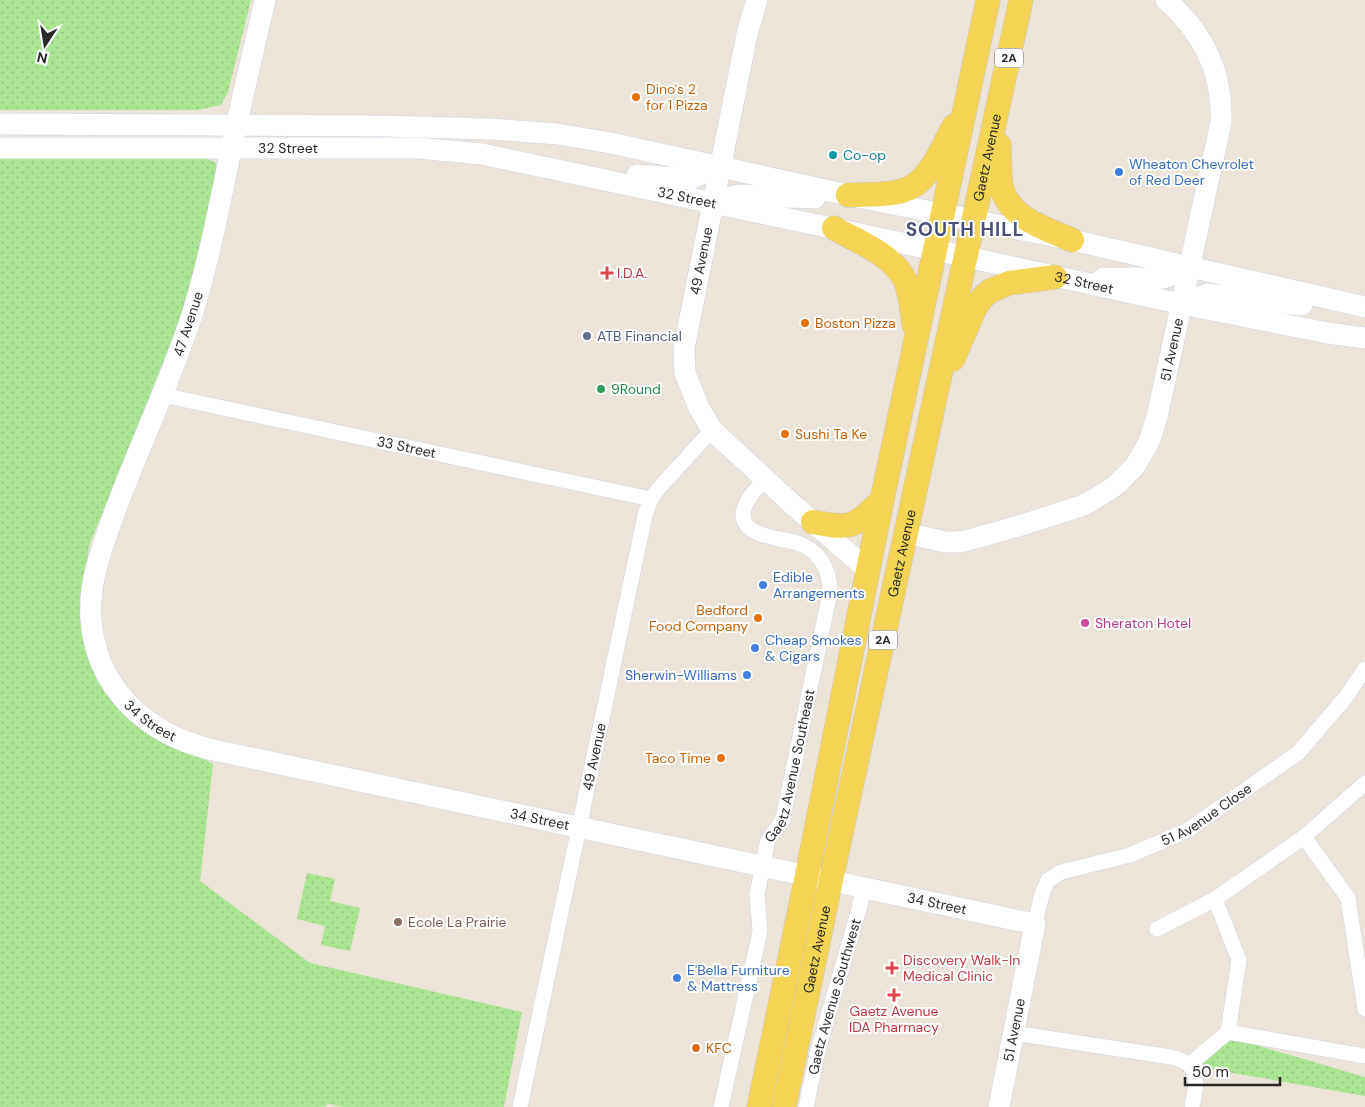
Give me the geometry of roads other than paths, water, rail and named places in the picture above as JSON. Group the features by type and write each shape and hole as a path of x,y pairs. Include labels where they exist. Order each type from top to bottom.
{"main road":[{"name":"47 Avenue","path":"95,640 90,603 95,568 129,474 181,347 203,280 265,0"},
{"name":"49 Avenue","path":"757,0 750,22 712,202 684,348 685,373 699,408 712,430 765,480 868,570"},
{"name":"Gaetz Avenue","path":"758,1107 807,875 882,500 988,0"},
{"name":"Gaetz Avenue","path":"784,1107 831,880 1021,0"},
{"name":"51 Avenue","path":"906,533 945,542 965,541 1080,506 1115,486 1135,466 1149,442 1154,431 1191,268 1221,122 1222,103 1217,78 1205,47 1192,27 1166,0"},
{"path":"712,202 738,195 813,198 901,192 918,184 929,170 966,104"},
{"path":"997,116 1002,186 1010,204 1020,216 1032,223 1072,240"},
{"name":"32 Street","path":"0,124 393,126 491,129 557,134 611,143 943,215 1072,240 1365,307"},
{"name":"32 Street","path":"0,148 418,148 452,150 712,202 1182,304 1328,333 1365,338"},
{"path":"587,176 610,172 690,179 720,166"},
{"path":"834,228 879,253 900,273 909,293 917,338"},
{"path":"934,400 976,308 983,297 990,291 1009,283 1055,277 1164,278 1191,268"},
{"path":"1182,304 1208,294 1365,312"},
{"path":"903,401 908,413 907,440 894,513 899,525 906,533"},
{"path":"813,522 839,527 850,526 862,520 882,500"},
{"path":"862,739 858,693 874,603 872,576 868,570"},
{"name":"34 Street","path":"95,640 100,658 110,680 125,701 149,724 180,741 218,751 1035,924"},
{"name":"51 Avenue","path":"999,1107 1035,924"}],"street":[{"name":"33 Street","path":"162,395 651,499"},
{"name":"49 Avenue","path":"520,1107 645,515 651,499 658,489 712,430"},
{"name":"Gaetz Avenue Southeast","path":"721,1107 760,931 757,900 768,840 783,818 829,600 830,585 826,569 812,550 802,543 754,532 745,522 743,512 746,503 765,480"},
{"name":"51 Avenue Close","path":"1035,924 1042,894 1048,880 1061,872 1130,855 1188,830 1298,753 1346,697 1365,669"},
{"path":"1157,929 1215,898 1304,837 1365,783"},
{"path":"1304,837 1348,898 1365,1009"},
{"name":"Gaetz Avenue Southwest","path":"806,1107 818,1050 864,887"},
{"path":"1189,1065 1228,1032 1239,960 1215,898"},
{"path":"1228,1032 1365,1056"},
{"path":"1014,1033 1171,1058 1189,1065 1193,1069 1196,1080 1192,1107"}],"place":[{"name":"Dino's 2 for 1 Pizza","path":"636,97"},
{"name":"Co-op","path":"833,155"},
{"name":"Wheaton Chevrolet of Red Deer","path":"1119,172"},
{"name":"I.D.A.","path":"607,273"},
{"name":"Boston Pizza","path":"805,323"},
{"name":"ATB Financial","path":"587,336"},
{"name":"9Round","path":"601,389"},
{"name":"Sushi Ta Ke","path":"785,434"},
{"name":"Edible Arrangements","path":"763,585"},
{"name":"Bedford Food Company","path":"758,618"},
{"name":"Sheraton Hotel","path":"1085,623"},
{"name":"Cheap Smokes & Cigars","path":"755,648"},
{"name":"Sherwin-Williams","path":"747,675"},
{"name":"Taco Time","path":"721,758"},
{"name":"Ecole La Prairie","path":"398,922"},
{"name":"Discovery Walk-In Medical Clinic","path":"892,968"},
{"name":"E'Bella Furniture & Mattress","path":"677,978"},
{"name":"Gaetz Avenue IDA Pharmacy","path":"894,995"},
{"name":"KFC","path":"696,1048"}],"district":[{"name":"SOUTH HILL","path":"965,229"}]}
